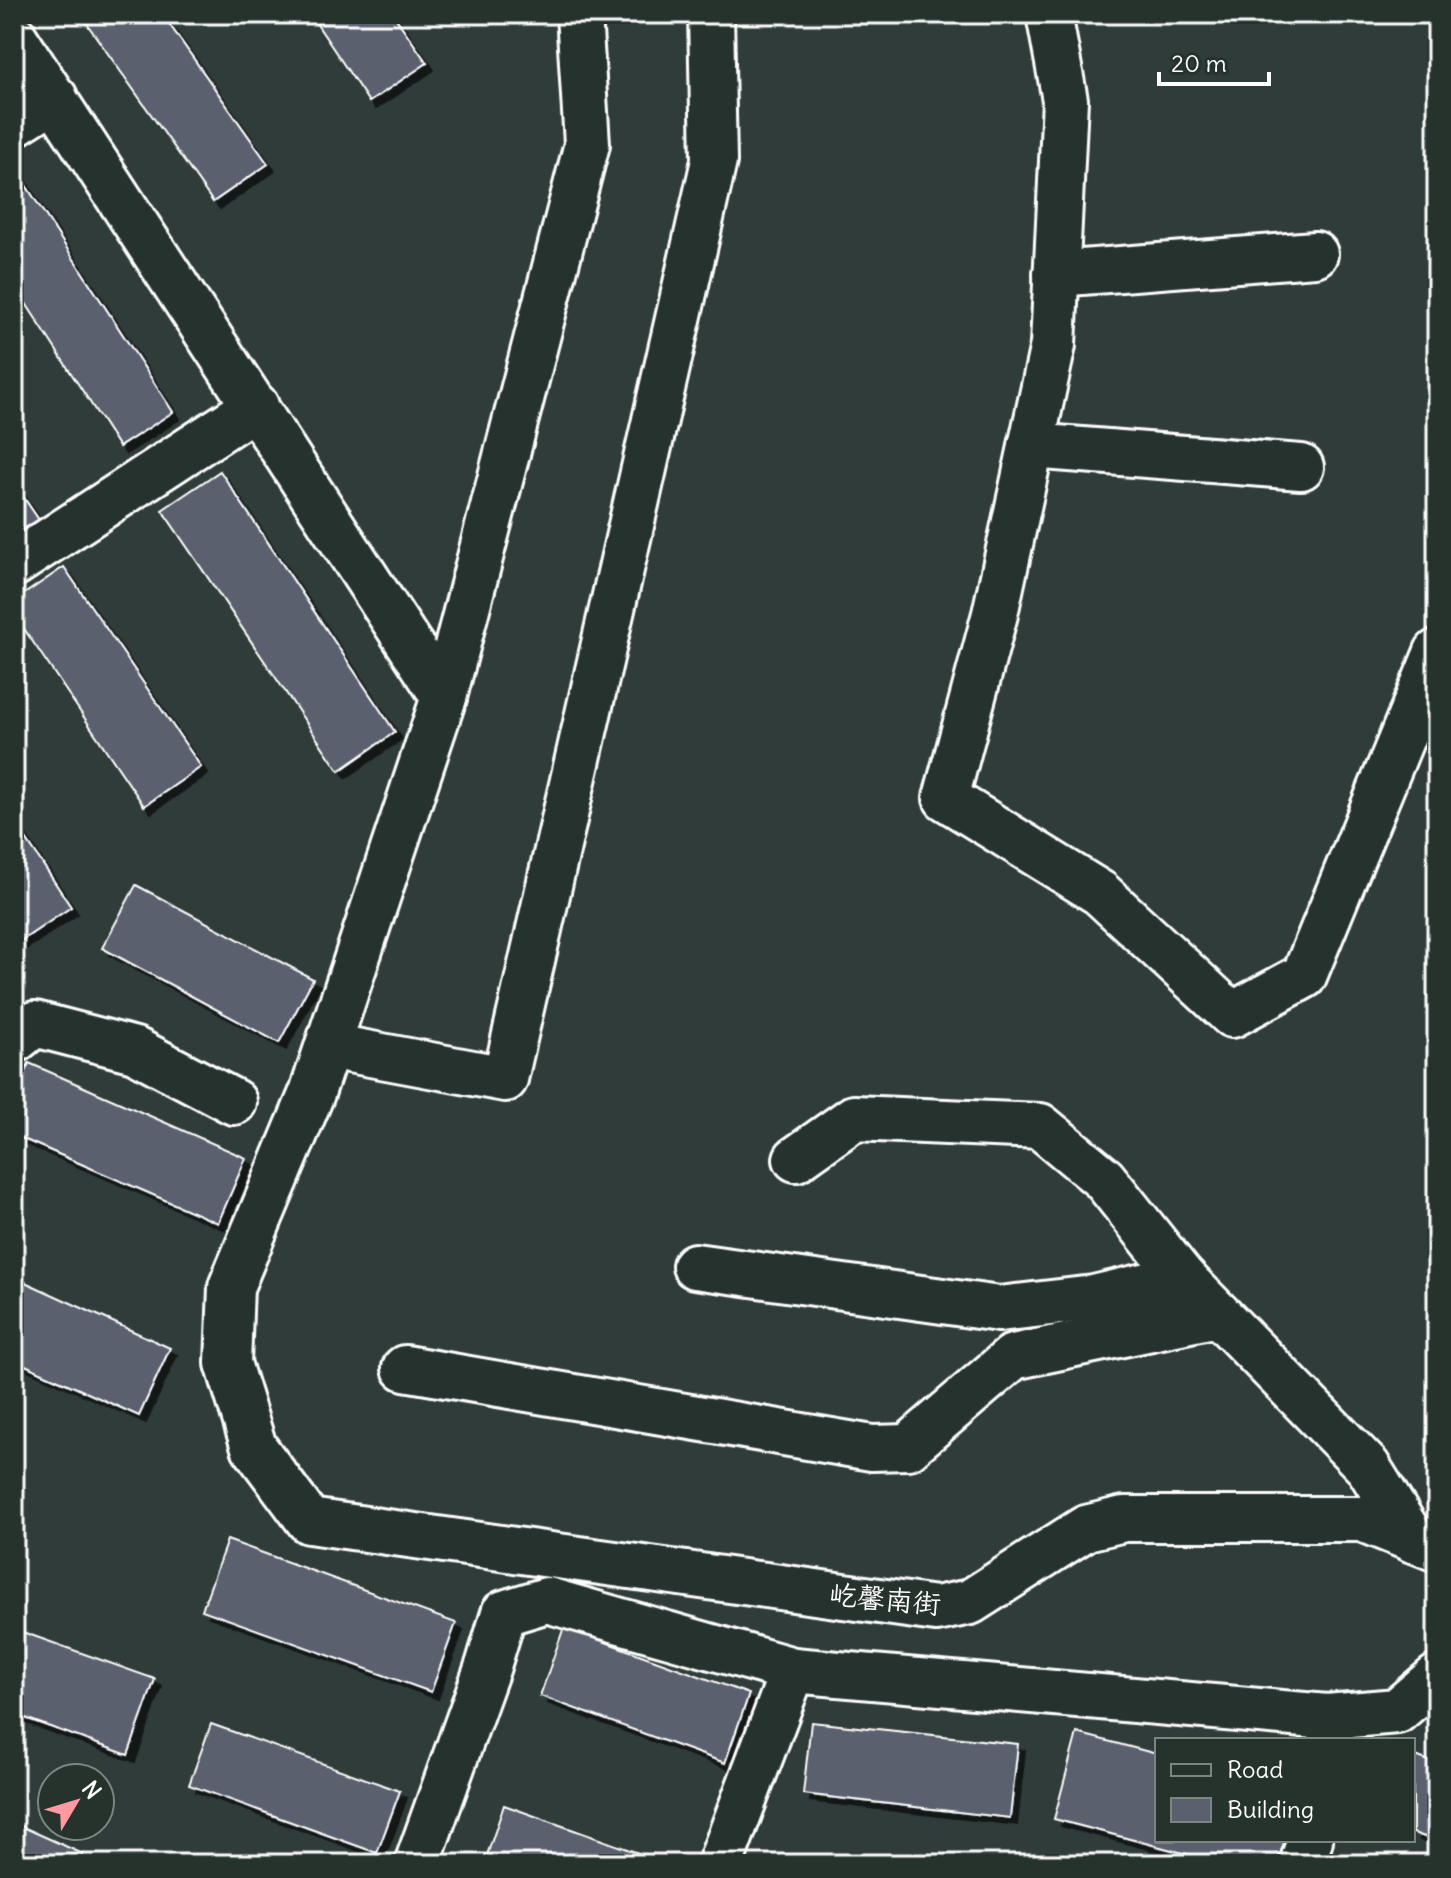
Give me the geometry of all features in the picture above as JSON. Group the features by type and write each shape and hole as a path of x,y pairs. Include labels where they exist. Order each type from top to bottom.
{"street":[{"path":"579,14 587,144 444,697 328,1046 505,1079 714,161 711,14"},
{"path":"1049,14 1065,100 1053,345 995,614 946,798 1100,893 1232,1015 1304,976 1437,652"},
{"path":"14,37 444,697"},
{"path":"14,124 55,98"},
{"path":"1056,274 1315,254"},
{"path":"14,564 256,406"},
{"path":"1031,446 1301,467"},
{"path":"14,1041 35,1024 135,1050 234,1102"},
{"name":"屹馨南街","path":"328,1046 312,1093 231,1287 229,1333 228,1363 254,1447 309,1521 936,1609 970,1602 1086,1528 1124,1519 1362,1519 1425,1544"},
{"path":"796,1159 854,1118 1040,1126 1104,1179 1182,1277 1368,1467 1425,1544"},
{"path":"695,1266 999,1309 1094,1298 1182,1277"},
{"path":"405,1368 872,1448 908,1447 1013,1357 1218,1314"},
{"path":"417,1864 504,1613 547,1600 793,1670 1327,1717 1351,1727 1397,1711 1437,1677"},
{"path":"720,1864 793,1670"},
{"path":"1302,1864 1309,1842"}],"building":[{"path":"80,14 162,14 268,164 213,202"},
{"path":"310,14 393,14 427,63 369,102"},
{"path":"14,167 173,412 119,447 14,285"},
{"path":"220,471 395,732 339,771 162,510"},
{"path":"14,483 39,520 14,537"},
{"path":"64,567 201,767 144,806 14,614 14,601"},
{"path":"14,821 71,907 15,945 14,943"},
{"path":"136,885 313,979 279,1043 102,948"},
{"path":"29,1063 246,1158 218,1223 14,1135 14,1099"},
{"path":"14,1277 170,1348 139,1416 14,1360"},
{"path":"227,1540 456,1623 431,1692 202,1610"},
{"path":"564,1627 749,1694 725,1763 540,1696"},
{"path":"14,1629 155,1679 128,1755 14,1714"},
{"path":"811,1722 1018,1744 1010,1818 803,1794"},
{"path":"211,1724 400,1791 377,1853 189,1785"},
{"path":"1077,1733 1155,1753 1155,1842 1290,1842 1285,1864 1225,1864 1054,1819"},
{"path":"1415,1756 1437,1764 1437,1841 1415,1834"},
{"path":"504,1805 669,1864 484,1864"},
{"path":"14,1823 36,1833 36,1842 56,1842 83,1854 78,1864 14,1864"}]}
